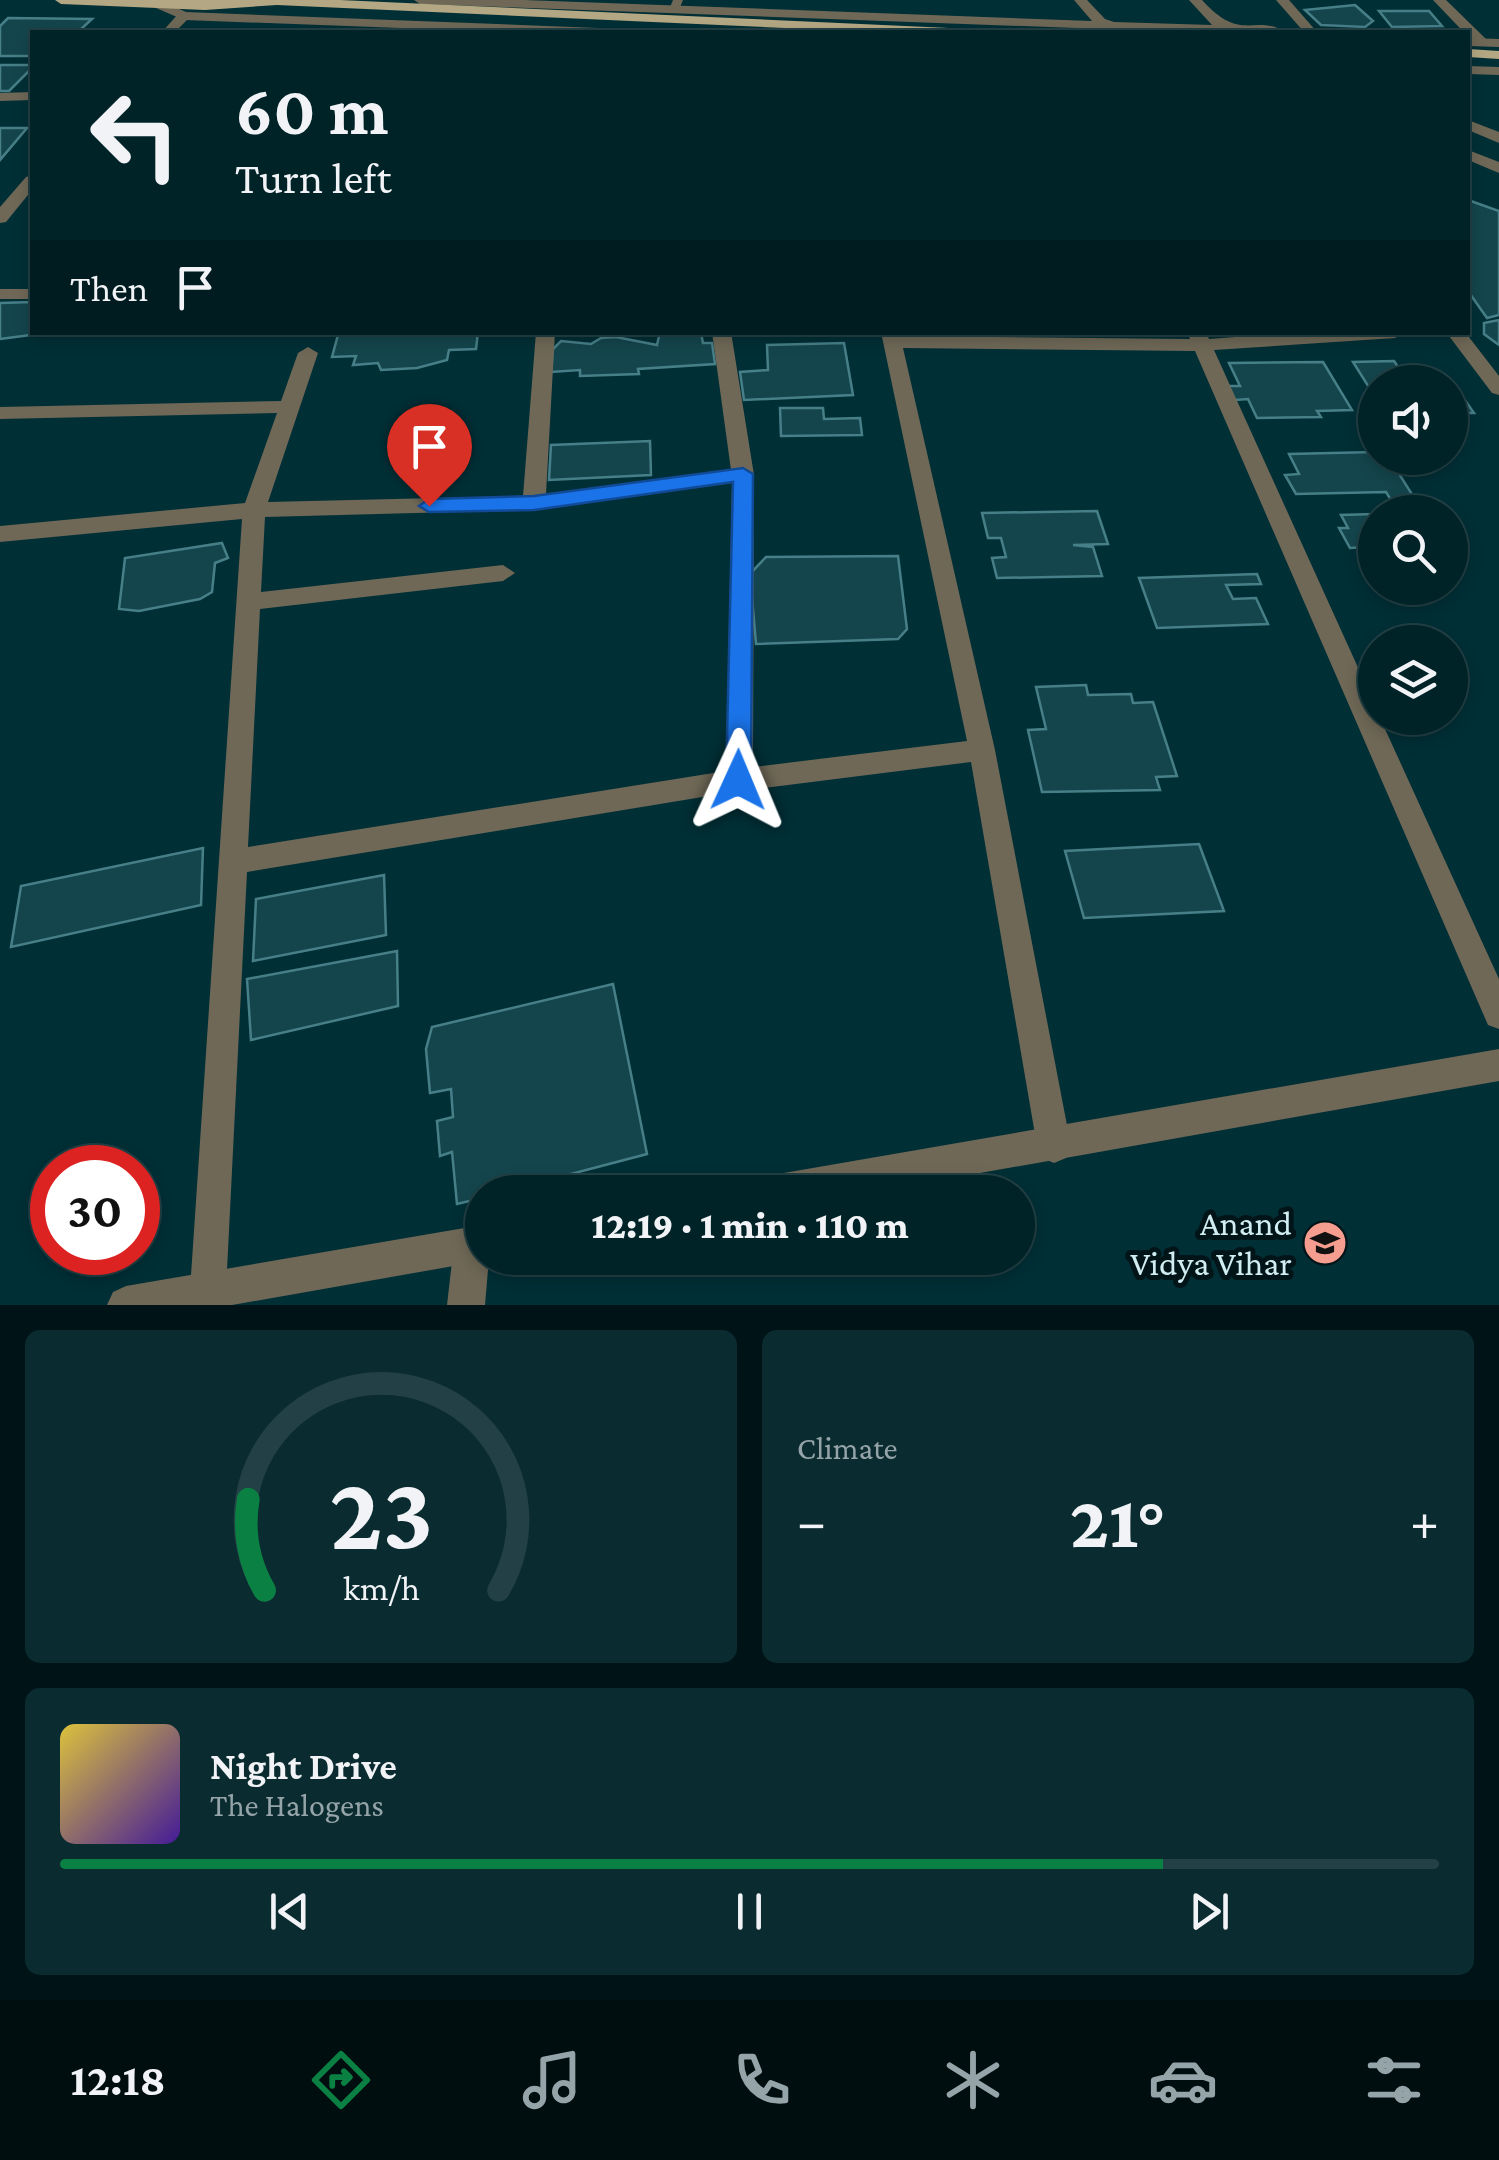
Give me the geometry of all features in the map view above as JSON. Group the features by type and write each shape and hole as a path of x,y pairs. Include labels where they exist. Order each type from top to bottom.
{"main road":[{"path":"61,0 206,6 276,4 901,30"},
{"path":"256,0 276,4"},
{"path":"1470,53 1499,54"}],"street":[{"path":"420,0 676,5 1189,30"},
{"path":"1080,0 1100,22 1127,30"},
{"path":"1195,0 1215,22 1233,30"},
{"path":"1282,0 1309,30"},
{"path":"1439,0 1464,30"},
{"path":"161,5 184,16 546,30"},
{"path":"170,30 184,16"},
{"path":"1474,42 1499,43"},
{"path":"1475,70 1499,74"},
{"path":"0,97 30,96"},
{"path":"1470,126 1499,138"},
{"path":"1470,157 1499,168"},
{"path":"0,218 17,198"},
{"path":"0,294 30,294"},
{"path":"534,503 546,335"},
{"path":"722,335 743,474 738,780"},
{"path":"1054,1146 982,750 891,337 1199,339 1311,335"},
{"path":"1457,335 1499,389"},
{"path":"1199,339 1499,1014"},
{"path":"208,1290 254,510 308,354"},
{"path":"0,413 290,408"},
{"path":"0,534 254,510 534,503 743,474"},
{"path":"248,602 503,573"},
{"path":"233,862 738,780 982,750"},
{"path":"880,1175 1499,1065"},
{"path":"149,1303 465,1246"},
{"path":"466,1305 471,1275"}],"building":[{"path":"1355,5 1373,21 1365,27 1321,25 1305,10"},
{"path":"1379,11 1429,11 1442,26 1392,27"},
{"path":"8,18 92,19 80,30 30,30 30,56 0,56 0,26"},
{"path":"0,65 30,65 30,70 9,91 0,91"},
{"path":"0,128 27,128 0,160"},
{"path":"1470,201 1499,211 1499,315 1487,318 1470,294"},
{"path":"30,302 30,335 0,339 0,303"},
{"path":"1499,320 1499,345 1484,334 1484,323"},
{"path":"338,335 478,335 476,349 449,350 447,360 417,368 381,370 378,363 353,365 356,356 332,357"},
{"path":"659,335 701,335 703,343 712,343 715,364 638,369 639,374 580,376 580,370 551,372 553,349 561,341 591,344 601,338 616,337 657,345"},
{"path":"844,343 853,395 744,400 740,372 768,370 767,345"},
{"path":"1394,361 1397,365 1358,365 1358,370 1353,362"},
{"path":"1323,362 1352,410 1317,411 1321,417 1257,418 1248,399 1235,400 1228,386 1240,386 1229,363"},
{"path":"780,408 823,408 824,419 860,418 862,435 781,436"},
{"path":"650,441 651,475 549,480 551,445"},
{"path":"1358,452 1358,475 1400,475 1412,495 1296,494 1285,475 1299,474 1289,454"},
{"path":"1097,511 1108,544 1073,545 1093,547 1102,576 997,578 992,558 1006,557 1001,538 988,538 982,513"},
{"path":"1358,514 1358,547 1350,548 1339,528 1348,528 1341,515"},
{"path":"222,543 228,558 215,563 212,592 200,599 139,611 119,609 125,558"},
{"path":"898,556 907,629 898,639 756,644 750,574 766,557"},
{"path":"1257,574 1261,584 1226,585 1233,599 1256,598 1268,624 1157,628 1139,578"},
{"path":"1086,685 1088,695 1131,694 1133,703 1153,702 1177,776 1156,777 1160,790 1042,792 1028,730 1046,729 1036,687"},
{"path":"1199,844 1224,911 1084,918 1065,851"},
{"path":"203,848 201,905 11,947 21,886"},
{"path":"384,875 386,935 253,961 256,899"},
{"path":"397,951 398,1006 251,1040 247,979"},
{"path":"613,984 647,1154 567,1175 465,1175 465,1202 457,1204 452,1152 440,1156 437,1121 453,1117 451,1089 430,1093 426,1049 432,1027"}],"place":[{"name":"Anand Vidya Vihar","path":"1325,1243"}],"route":[{"path":"429,506 534,503 743,474 738,780"}]}
